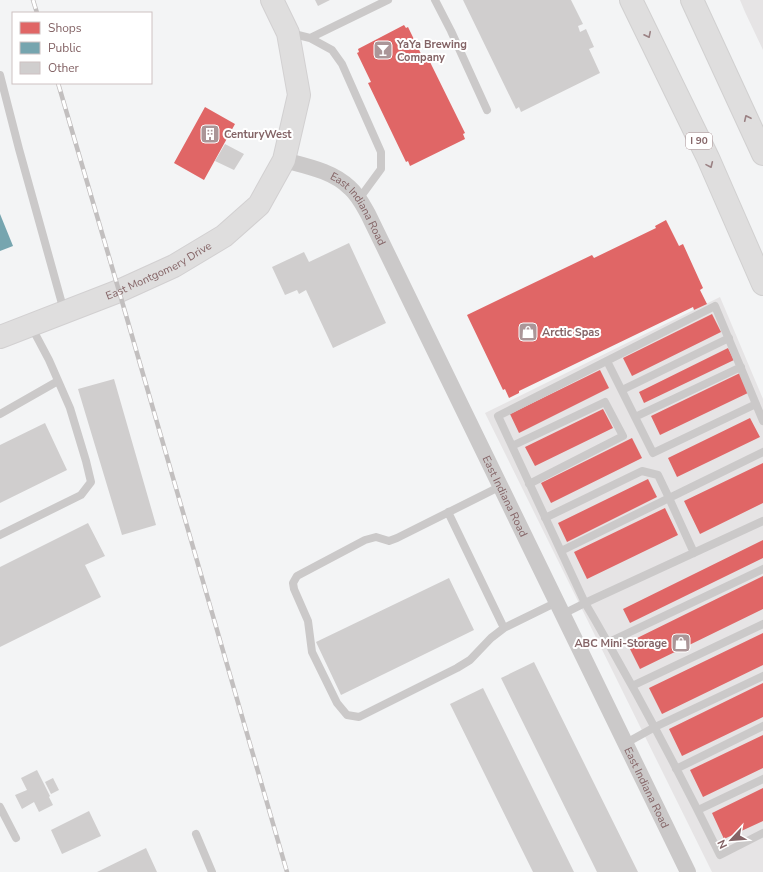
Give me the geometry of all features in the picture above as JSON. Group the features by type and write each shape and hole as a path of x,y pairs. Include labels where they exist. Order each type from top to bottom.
{"main road":[{"name":"East Montgomery Drive","path":"0,337 119,292 167,269 224,236 259,205 284,160 299,95 288,33 272,0"},
{"name":"I 90","path":"631,0 708,158 763,284"},
{"path":"694,3 763,154"}],"street":[{"name":"East Indiana Road","path":"284,160 311,168 335,178 350,188 368,214 688,872"}],"lane":[{"path":"310,38 388,0"},
{"path":"435,0 451,31 487,110"},
{"path":"288,33 310,38 332,50 342,64 381,152 381,169 359,199"},
{"path":"0,75 64,312"},
{"path":"763,421 716,306 498,416 585,603 655,727 720,855 763,833"},
{"path":"0,535 81,495 91,482 70,408 49,360 30,325"},
{"path":"622,390 728,338"},
{"path":"607,361 653,453 756,404"},
{"path":"635,417 740,367"},
{"path":"0,414 58,381"},
{"path":"512,446 605,402 623,436 529,484"},
{"path":"561,551 763,452"},
{"path":"545,518 642,471 658,475 694,552"},
{"path":"501,486 397,538 389,541 376,537 365,540 297,576 293,583 294,589 308,621 312,652 337,703 347,715 359,718 457,668 470,660 491,638 504,628 560,608 585,603 763,521"},
{"path":"448,512 504,628"},
{"path":"608,642 763,569"},
{"path":"632,686 763,624"},
{"path":"626,743 655,727 763,676"},
{"path":"676,769 763,726"},
{"path":"698,810 763,779"},
{"path":"0,807 16,838"},
{"path":"196,834 212,872"}],"shaded area":[{"path":"740,0 763,0 763,50 745,12"},
{"name":"ABC Mini-Storage","path":"720,297 763,399 763,872 712,872 485,413"}],"building: Shops":[{"path":"404,25 406,28 408,27 423,58 430,62 465,133 463,134 465,139 410,166 408,161 406,162 368,83 371,82 357,53 359,52 358,49"},
{"name":"CenturyWest","path":"205,107 235,124 204,180 174,163"},
{"path":"666,220 679,246 683,244 703,288 700,290 707,304 694,310 693,307 519,391 519,393 509,398 505,389 503,390 467,315 592,255 594,258 656,228 655,226"},
{"path":"712,314 721,332 632,376 623,358"},
{"path":"728,348 734,360 644,403 639,392"},
{"path":"600,370 609,388 519,433 510,414"},
{"path":"740,373 750,392 660,435 651,416"},
{"path":"603,409 613,428 535,466 525,447"},
{"path":"750,418 760,437 677,477 668,458"},
{"path":"632,438 642,458 551,503 541,483"},
{"path":"763,463 763,503 700,534 684,501"},
{"path":"648,479 657,497 567,542 558,523"},
{"path":"665,508 678,535 587,579 574,552"},
{"path":"763,540 763,558 630,623 623,609"},
{"path":"763,576 763,609 640,669 627,643"},
{"path":"763,633 763,665 662,714 649,688"},
{"path":"763,683 763,717 682,756 669,729"},
{"path":"763,735 763,768 703,797 690,770"},
{"path":"763,788 763,821 724,839 712,813"}],"building: Public":[{"path":"0,214 13,246 0,251"}],"building: Other":[{"path":"315,0 330,0 318,6"},
{"path":"463,0 571,0 583,24 578,26 580,32 586,29 594,47 589,49 600,73 521,112 519,107 516,109"},
{"path":"225,144 244,154 234,170 215,161"},
{"path":"349,243 386,323 333,348 306,290 299,294 297,290 285,295 272,267 304,252 309,262"},
{"path":"114,379 156,525 122,535 78,389"},
{"path":"45,423 67,470 0,503 0,445"},
{"path":"88,523 105,556 85,565 101,597 0,647 0,567"},
{"path":"449,578 474,630 341,695 316,642"},
{"path":"534,662 638,872 597,872 501,678"},
{"path":"483,688 574,872 533,872 450,704"},
{"path":"37,770 53,805 39,812 34,802 22,809 15,795 27,790 21,778"},
{"path":"53,778 59,790 51,794 45,782"},
{"path":"89,811 101,836 62,854 51,830"},
{"path":"146,848 157,872 97,872"}],"railway":[{"path":"33,0 37,12"},
{"path":"58,84 287,872"}],"place":[{"name":"YaYa Brewing Company","path":"383,50"},
{"name":"CenturyWest","path":"210,134"},
{"name":"Arctic Spas","path":"528,332"},
{"name":"ABC Mini-Storage","path":"681,643"}]}
